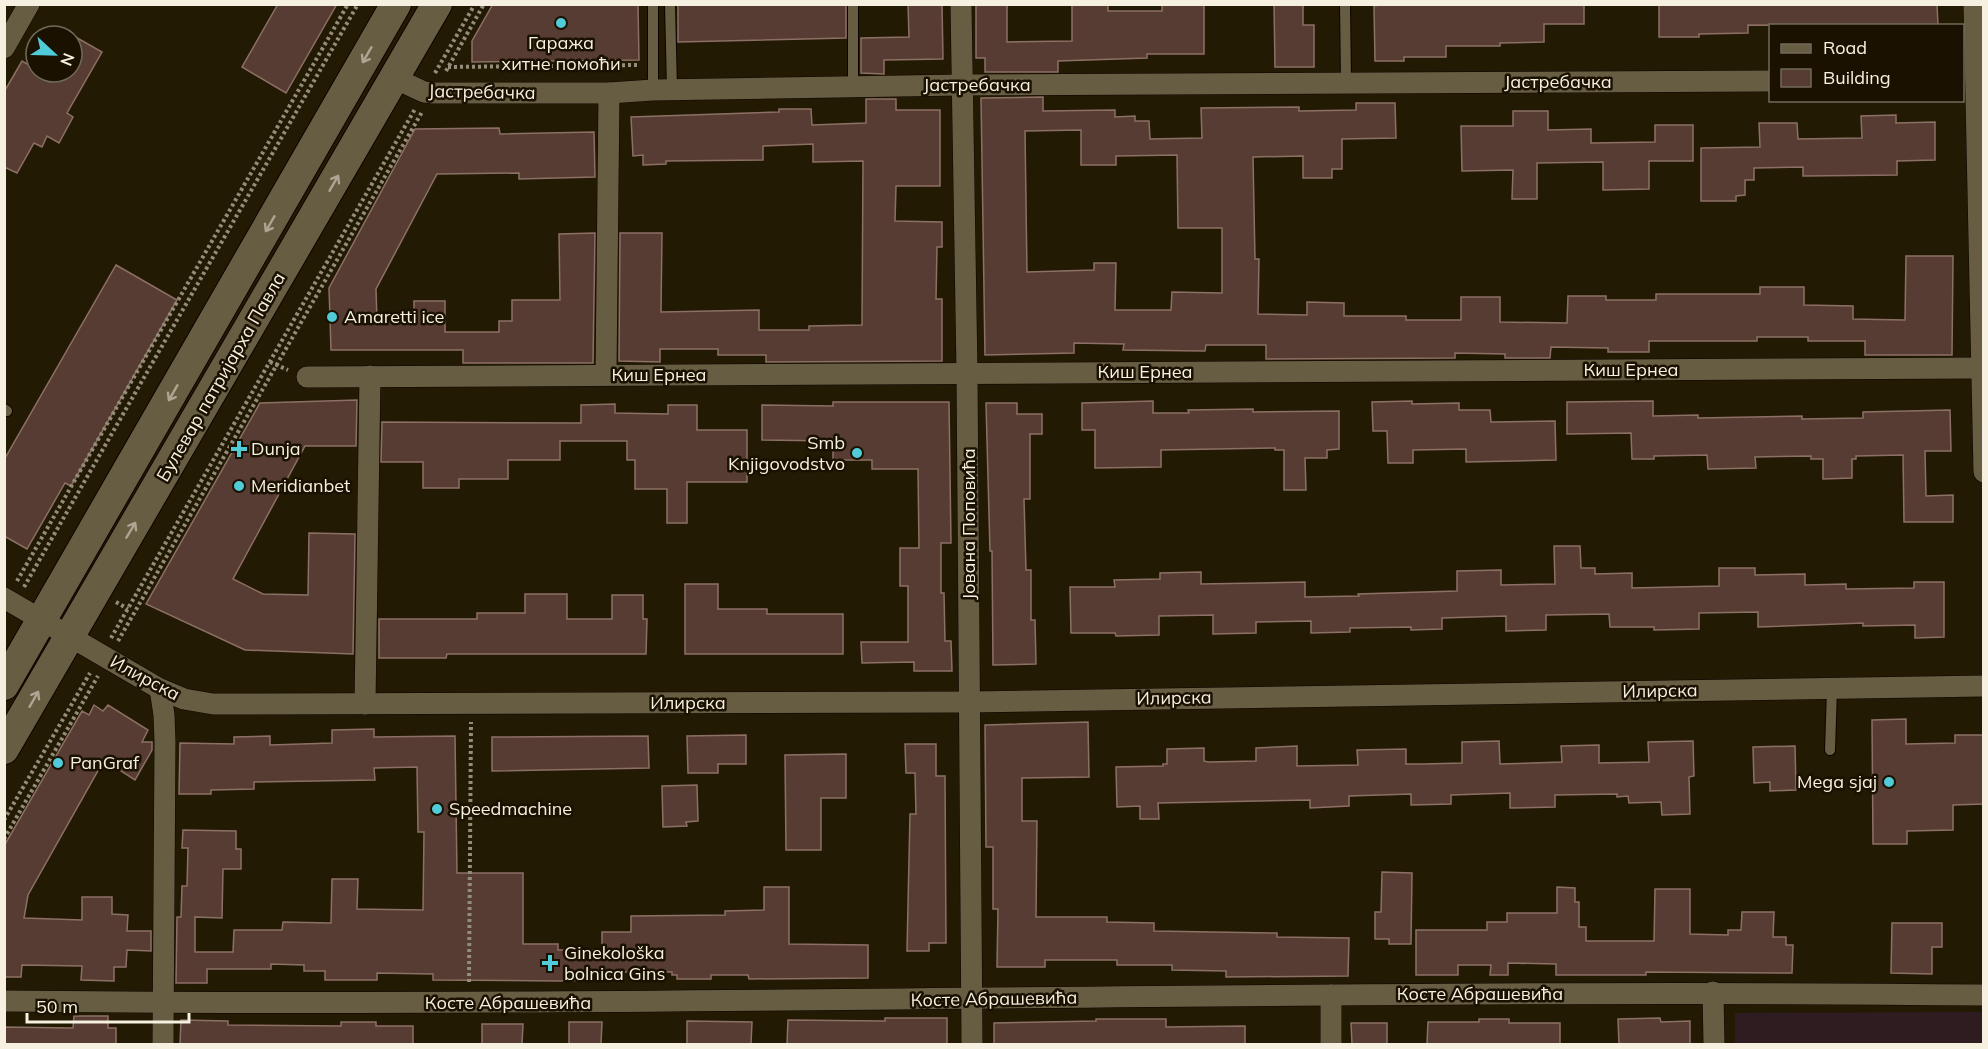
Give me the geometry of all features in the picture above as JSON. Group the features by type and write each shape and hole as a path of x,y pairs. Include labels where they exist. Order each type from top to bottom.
{"main road":[{"name":"Булевар патријарха Павла","path":"4,685 396,4"},
{"name":"Булевар патријарха Павла","path":"4,749 437,4"}],"street":[{"path":"7,39 29,4"},
{"name":"Јована Поповића","path":"962,4 972,1044"},
{"path":"1974,4 1969,80 1983,368 1983,472"},
{"name":"Јастребачка","path":"394,78 428,93 609,93 962,85 1769,81"},
{"path":"606,375 609,93"},
{"name":"Киш Ернеа","path":"307,377 1983,368"},
{"path":"365,704 370,376"},
{"name":"Илирска","path":"8,600 160,689 184,699 213,704 970,702 1983,686"},
{"path":"160,689 165,742 163,1044"},
{"path":"1713,992 1714,1044"},
{"name":"Косте Абрашевића","path":"4,1001 469,1004 1713,992 1983,995"},
{"path":"1331,995 1332,1044"}],"lane":[{"path":"653,4 653,65 662,90"},
{"path":"662,90 670,4"},
{"path":"852,86 853,4"},
{"path":"1346,4 1346,83"},
{"path":"1830,750 1832,688"}],"path":[{"path":"8,600 348,4"},
{"path":"8,600 358,4"},
{"path":"4,820 73,700 105,657 428,93 475,4"},
{"path":"4,839 105,657 428,93 448,67 484,4"},
{"path":"448,67 653,65"},
{"path":"469,1004 471,704"}],"shaded area":[{"path":"1983,1012 1983,1044 1735,1044 1735,1013"}],"building":[{"path":"278,4 337,4 286,93 242,67"},
{"name":"Гаража хитне помоћи","path":"493,4 638,4 639,60 472,62 472,41"},
{"path":"678,4 846,4 846,38 678,42"},
{"path":"908,4 942,4 943,59 884,60 884,74 861,73 861,38 909,37"},
{"path":"976,4 1007,4 1007,42 1072,41 1072,4 1108,4 1108,11 1162,11 1162,4 1204,4 1204,54 1147,54 1147,58 1058,61 1058,72 985,72 985,58 976,58"},
{"path":"1274,4 1303,4 1303,25 1314,25 1314,67 1275,67"},
{"path":"1385,4 1584,4 1584,24 1544,24 1544,42 1500,43 1500,46 1446,46 1446,57 1404,57 1404,61 1375,61 1374,6"},
{"path":"1659,4 1937,4 1938,24 1769,24 1748,25 1748,33 1659,37"},
{"path":"84,42 102,52 84,83"},
{"path":"22,61 24,62 24,84 84,84 67,113 73,117 59,143 47,136 42,147 34,143 17,173 4,167 4,92"},
{"path":"1043,97 1043,111 1115,110 1115,117 1135,116 1135,121 1149,121 1150,139 1202,138 1201,108 1299,107 1299,111 1356,110 1356,103 1395,103 1396,138 1342,139 1342,169 1332,169 1332,178 1303,178 1303,156 1253,157 1255,259 1259,259 1258,314 1307,315 1307,302 1344,303 1344,316 1406,316 1406,320 1461,320 1461,297 1500,297 1500,322 1567,323 1568,296 1606,296 1606,300 1656,300 1656,294 1760,294 1760,287 1804,287 1804,305 1853,306 1853,319 1905,320 1906,256 1953,256 1952,355 1865,355 1865,341 1808,341 1808,337 1757,337 1757,341 1649,341 1649,352 1608,352 1608,348 1551,347 1550,358 1505,358 1505,354 1455,353 1455,358 1266,359 1266,345 1206,345 1205,351 1123,350 1124,344 1074,343 1074,353 985,355 981,98","holes":["1081,130 1081,165 1116,165 1116,156 1177,155 1178,228 1222,228 1222,293 1172,292 1171,310 1115,310 1116,263 1094,263 1094,270 1027,272 1025,131"]},
{"path":"866,99 896,99 896,110 940,110 940,186 896,186 895,221 942,222 942,247 937,247 936,299 942,299 942,361 766,362 766,355 718,355 718,349 660,349 660,362 619,361 620,233 662,233 661,312 759,310 759,330 809,330 809,326 862,325 863,161 813,162 813,144 763,146 763,160 666,161 666,164 643,165 643,155 633,156 631,117 811,109 812,125 866,123"},
{"path":"1513,111 1548,111 1548,130 1591,129 1591,143 1655,142 1655,125 1693,125 1693,161 1649,161 1649,189 1603,190 1603,162 1537,163 1537,199 1512,199 1513,170 1462,171 1461,126 1513,126"},
{"path":"1896,115 1896,123 1935,122 1935,160 1897,161 1897,175 1803,176 1803,167 1754,168 1754,180 1745,180 1745,195 1736,196 1736,201 1701,201 1701,148 1760,147 1759,123 1797,123 1798,139 1862,138 1861,116"},
{"path":"499,128 500,134 594,132 595,177 519,179 519,173 437,174 376,289 377,321 414,320 414,301 445,301 445,332 499,332 499,321 512,321 512,300 560,300 559,234 595,233 593,363 463,363 463,350 331,350 329,288 415,129"},
{"path":"116,265 177,300 71,486 65,483 27,549 4,536 4,460"},
{"path":"357,400 356,446 305,446 233,579 263,594 308,595 309,533 355,534 353,654 245,650 146,604 260,403"},
{"path":"1153,401 1153,413 1253,409 1253,412 1339,411 1339,449 1327,450 1327,458 1305,458 1306,490 1284,490 1284,450 1275,450 1275,448 1161,450 1161,467 1095,468 1095,430 1082,430 1082,403"},
{"path":"1412,401 1412,404 1459,403 1459,410 1490,410 1491,422 1555,421 1556,460 1466,462 1466,449 1413,450 1413,463 1388,463 1387,431 1373,431 1372,402"},
{"path":"1653,401 1653,416 1698,415 1698,418 1802,416 1802,419 1863,418 1863,412 1950,410 1951,451 1925,451 1926,496 1953,495 1953,522 1904,522 1903,455 1856,456 1856,459 1852,459 1852,478 1823,479 1823,459 1811,459 1811,456 1755,457 1756,468 1708,469 1707,455 1654,456 1654,459 1632,459 1631,433 1567,434 1567,402"},
{"path":"833,402 949,402 951,543 941,543 941,593 944,593 945,641 951,641 952,671 914,671 914,662 862,663 861,642 908,642 908,586 900,586 900,548 919,548 918,469 872,469 872,460 833,460 833,441 762,440 762,405 833,406"},
{"path":"986,403 1017,403 1017,414 1042,414 1042,434 1030,434 1030,499 1024,499 1026,570 1031,570 1031,620 1035,620 1036,664 993,665 992,551 990,551"},
{"path":"615,404 615,413 668,414 668,405 697,405 697,430 747,430 747,482 687,482 687,523 667,523 667,489 635,489 635,460 627,460 627,441 560,441 560,460 508,460 508,479 459,479 459,488 423,488 423,462 381,462 382,422 581,423 581,405"},
{"path":"1554,546 1580,546 1581,568 1595,568 1595,574 1632,573 1632,588 1719,586 1719,568 1755,568 1755,575 1805,574 1805,585 1846,584 1846,589 1914,588 1914,582 1944,582 1944,637 1915,638 1915,625 1863,626 1863,623 1758,627 1758,612 1699,613 1699,629 1654,630 1654,627 1610,627 1609,614 1546,615 1546,630 1506,631 1506,616 1442,618 1442,629 1350,628 1350,632 1311,633 1311,621 1256,622 1256,633 1213,634 1213,615 1159,616 1159,635 1116,636 1115,633 1071,633 1070,587 1115,587 1114,580 1160,579 1160,573 1201,572 1201,584 1305,582 1305,597 1359,596 1358,594 1457,591 1457,571 1501,570 1501,585 1555,584"},
{"path":"685,584 718,584 718,609 767,609 767,614 843,614 843,654 685,654"},
{"path":"525,594 567,594 567,619 612,619 612,595 643,595 643,619 647,619 646,654 447,654 446,658 379,658 379,619 477,619 477,613 525,613"},
{"path":"94,705 103,711 108,705 148,730 142,742 152,742 152,750 135,780 104,760 28,895 24,918 82,920 82,897 112,897 112,914 128,915 127,931 151,931 151,951 127,950 126,967 114,967 114,981 81,980 82,966 22,965 21,977 4,977 4,846 82,711 89,715"},
{"path":"1906,719 1906,744 1955,743 1955,735 1983,735 1983,804 1953,805 1953,830 1907,831 1907,844 1873,844 1872,720"},
{"path":"1088,722 1089,777 1022,778 1022,821 1037,821 1036,917 1107,917 1107,922 1154,923 1154,931 1277,933 1277,937 1349,938 1348,976 1226,977 1226,971 1172,970 1172,965 1117,965 1117,960 1045,960 1045,967 997,967 998,909 993,909 993,847 986,847 985,725"},
{"path":"374,729 374,737 455,736 457,873 523,873 523,944 558,944 558,950 602,950 602,932 631,932 631,916 725,915 725,911 764,910 764,887 789,887 789,944 868,945 868,978 749,979 748,975 711,975 711,979 677,979 677,975 672,975 672,972 624,972 624,979 558,981 433,980 433,974 377,973 377,980 325,980 325,971 304,971 304,965 271,964 271,969 207,969 207,983 176,983 177,917 181,917 182,886 187,886 188,848 182,848 183,830 236,831 236,849 241,849 241,869 223,869 222,918 195,917 195,952 233,952 234,930 282,930 283,922 331,923 332,879 358,879 357,909 423,910 424,832 418,832 417,767 374,768 375,780 254,782 254,789 211,790 211,794 179,794 180,743 234,744 234,737 270,736 270,745 332,743 332,730"},
{"path":"746,735 746,764 718,764 718,773 688,773 687,736"},
{"path":"648,736 649,768 492,771 492,737"},
{"path":"1499,741 1500,764 1562,762 1561,746 1599,745 1599,763 1649,762 1648,742 1693,741 1694,776 1689,777 1690,814 1662,815 1661,802 1629,803 1628,796 1617,797 1617,794 1555,795 1555,807 1510,808 1510,793 1451,795 1451,804 1411,805 1411,794 1349,796 1349,806 1310,808 1310,800 1158,803 1159,819 1140,819 1140,806 1117,807 1116,767 1163,766 1167,764 1167,749 1204,748 1204,761 1208,762 1256,761 1256,748 1297,746 1297,766 1358,765 1357,750 1406,749 1406,764 1423,764 1462,763 1462,742"},
{"path":"905,744 936,744 936,776 945,776 946,943 929,943 929,951 907,951 910,814 916,814 915,773 906,773"},
{"path":"1795,746 1796,790 1770,791 1770,782 1754,783 1753,747"},
{"path":"846,754 846,798 821,798 821,850 786,850 785,755"},
{"path":"697,785 698,821 686,822 687,826 663,827 662,786"},
{"path":"1382,872 1412,873 1411,944 1389,944 1389,939 1375,939 1375,912 1381,912"},
{"path":"1557,887 1575,888 1575,902 1579,902 1579,927 1586,927 1586,941 1654,941 1655,889 1690,889 1690,934 1728,935 1728,930 1741,930 1742,912 1774,912 1773,937 1786,937 1786,945 1793,945 1792,973 1646,972 1646,975 1556,975 1556,964 1508,963 1508,975 1490,975 1491,965 1458,965 1458,975 1416,975 1416,930 1487,930 1487,922 1507,922 1507,913 1557,913"},
{"path":"1892,923 1942,923 1942,947 1932,947 1932,974 1891,973"},
{"path":"74,1016 108,1016 108,1028 116,1028 116,1044 4,1044 4,1027 73,1028"},
{"path":"885,1018 947,1018 947,1044 787,1044 788,1020 885,1021"},
{"path":"1660,1018 1661,1022 1690,1021 1690,1044 1619,1044 1618,1019"},
{"path":"1096,1019 1166,1019 1166,1027 1245,1026 1245,1044 994,1044 994,1023 1096,1021"},
{"path":"1479,1019 1509,1019 1509,1023 1560,1023 1560,1044 1427,1044 1428,1022 1479,1022"},
{"path":"181,1020 228,1021 228,1025 341,1026 341,1022 376,1022 376,1026 413,1026 413,1044 180,1044"},
{"path":"687,1021 752,1022 751,1044 687,1044"},
{"path":"569,1022 602,1022 601,1044 569,1044"},
{"path":"1351,1023 1387,1023 1387,1044 1352,1044"},
{"path":"482,1024 523,1024 522,1044 482,1044"}],"place":[{"name":"Гаража хитне помоћи","path":"561,23"},
{"name":"Amaretti ice","path":"332,317"},
{"name":"Dunja","path":"239,449"},
{"name":"Smb Knjigovodstvo","path":"857,453"},
{"name":"Meridianbet","path":"239,486"},
{"name":"PanGraf","path":"58,763"},
{"name":"Mega sjaj","path":"1889,782"},
{"name":"Speedmachine","path":"437,809"},
{"name":"Ginekološka bolnica Gins","path":"550,963"}]}
